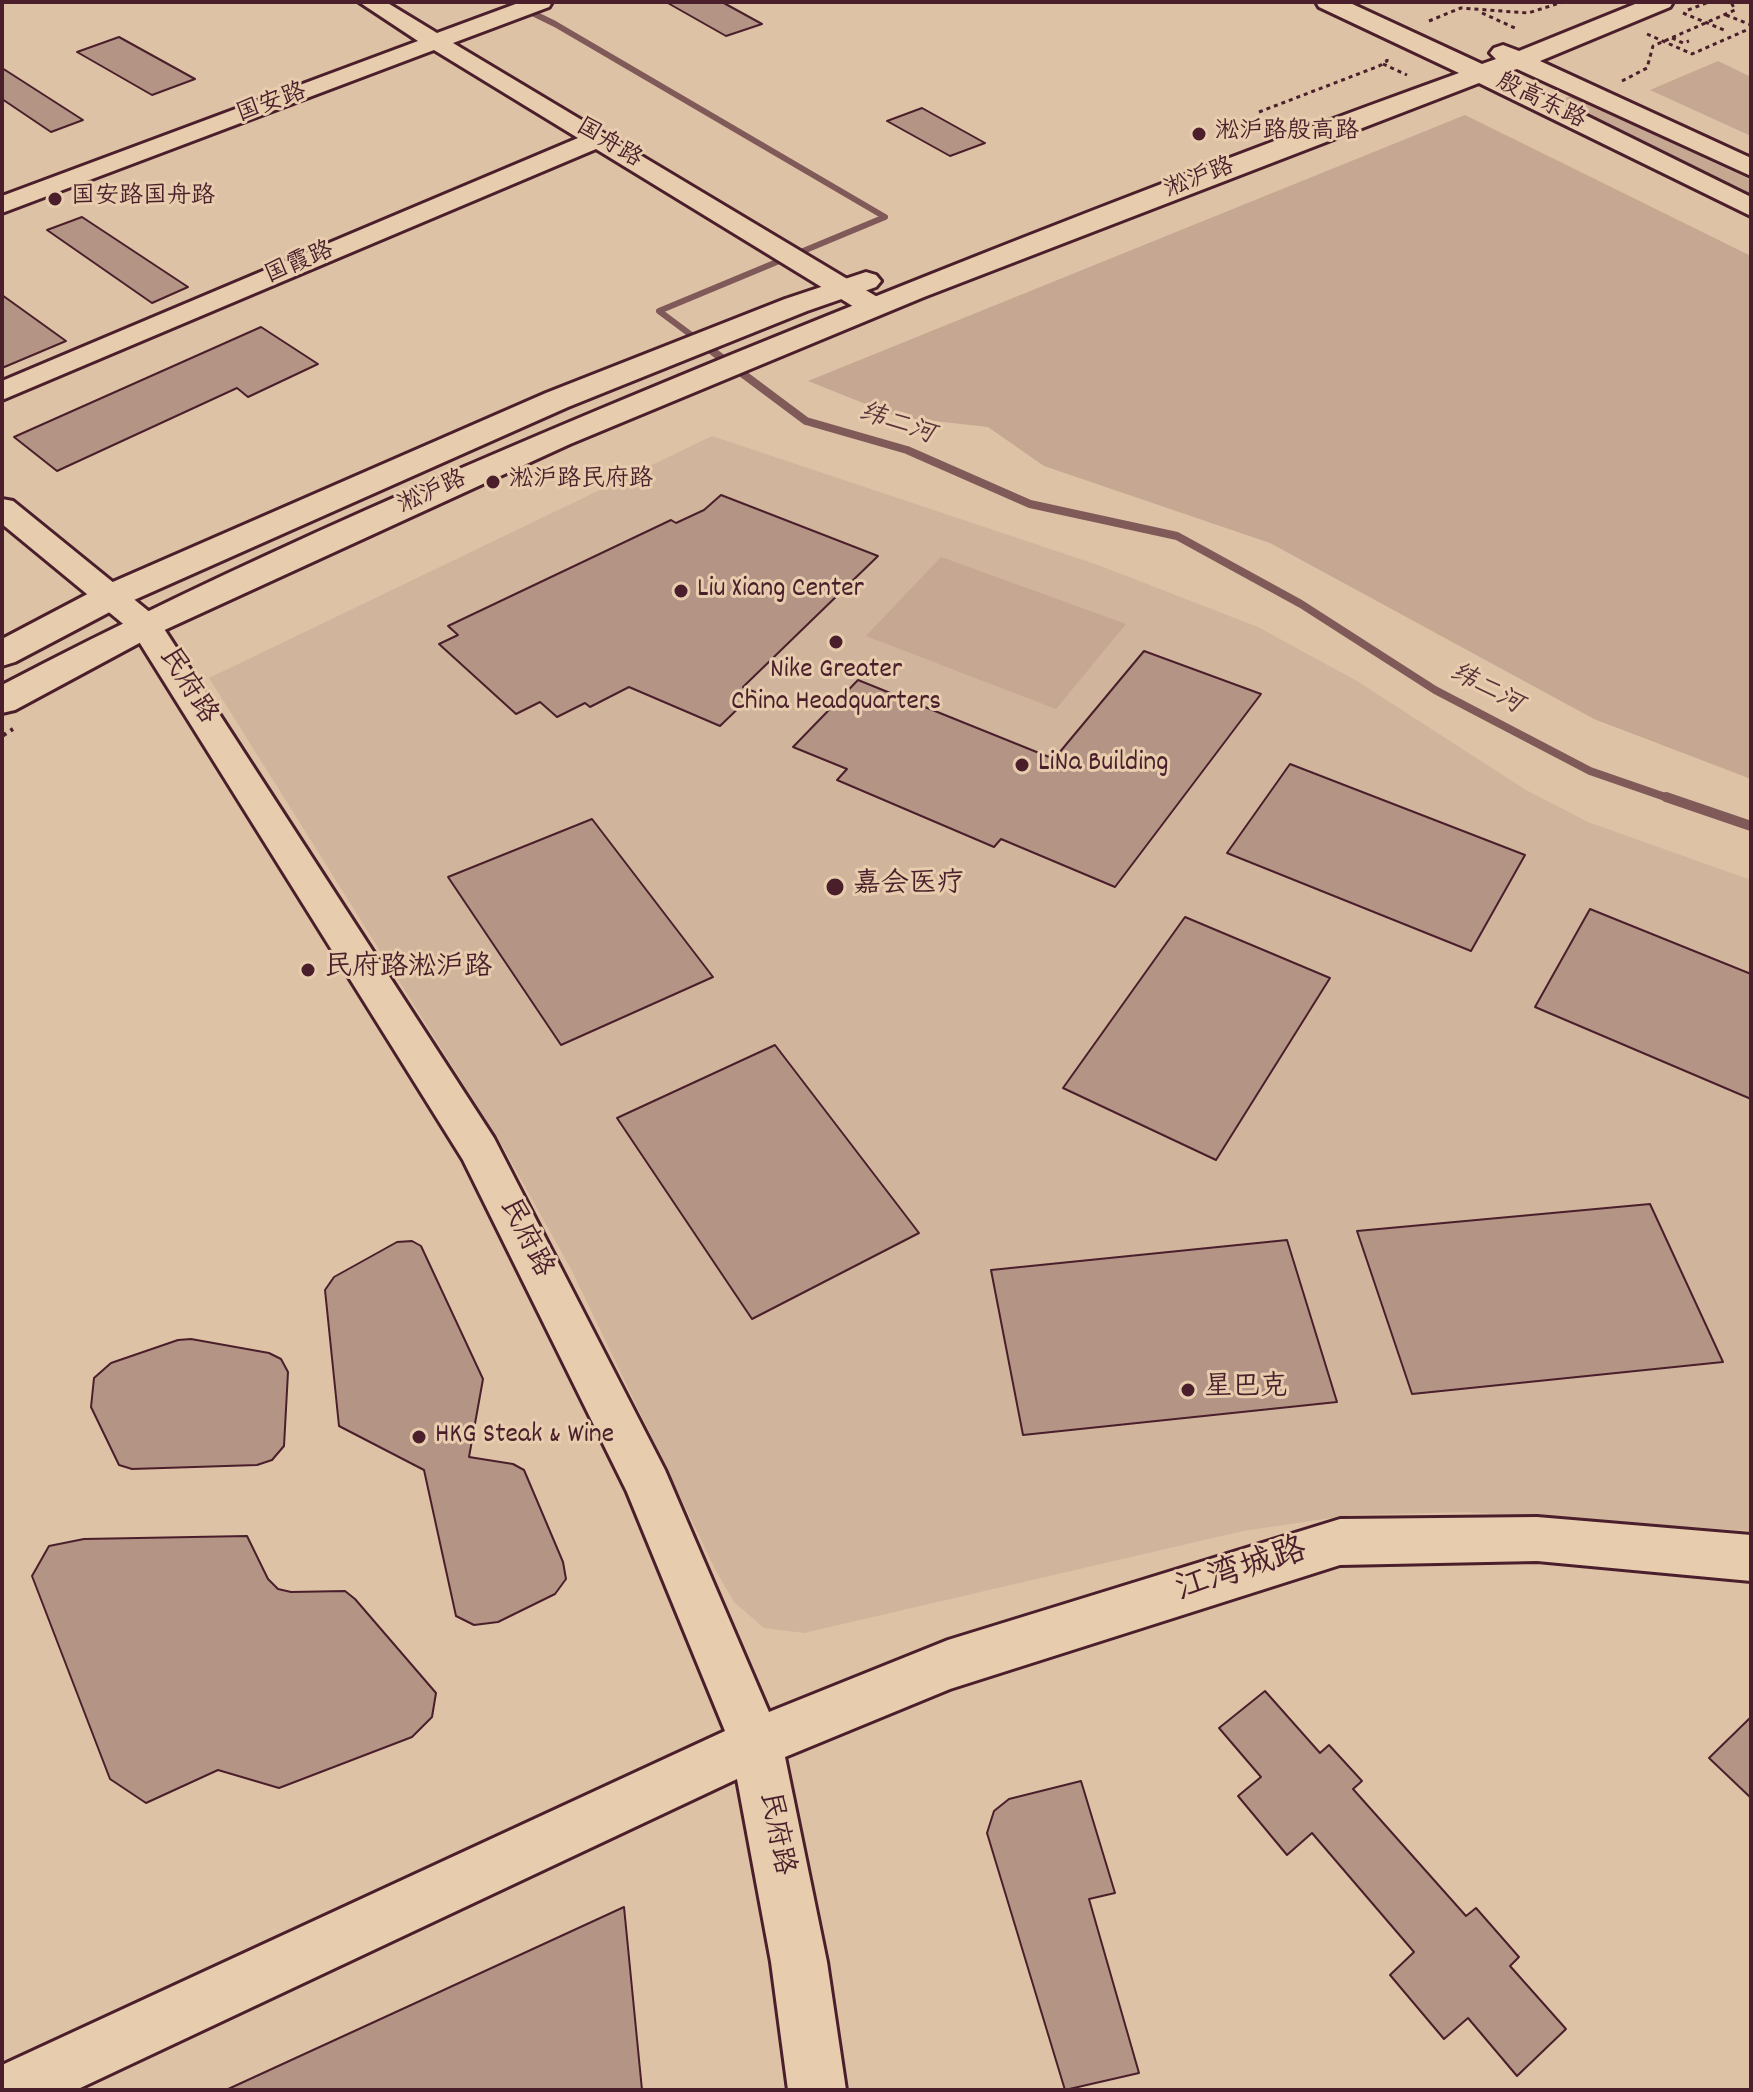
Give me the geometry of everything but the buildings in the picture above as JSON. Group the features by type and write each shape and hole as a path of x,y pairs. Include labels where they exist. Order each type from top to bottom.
{"main road":[{"name":"殷高东路","path":"1328,2 1401,34 1751,208"},
{"path":"1387,2 1430,21"},
{"name":"淞沪路","path":"2,701 145,625 559,437 874,307 1480,73 1672,7"},
{"path":"1414,66 1519,30"},
{"name":"殷高东路","path":"1481,43 1751,168"},
{"name":"淞沪路","path":"2,654 112,596 557,400 729,331 905,268 1061,205"}],"street":[{"name":"国舟路","path":"370,2 845,288"},
{"name":"国安路","path":"481,19 509,2"},
{"name":"国安路","path":"2,188 481,19 541,2"},
{"name":"国安路","path":"2,205 428,38"},
{"name":"国霞路","path":"2,391 598,139"},
{"path":"845,288 874,307"},
{"name":"民府路","path":"2,508 145,625 479,1150 648,1485 756,1743 799,1962 817,2090"},
{"name":"江湾城路","path":"12,2090 756,1743 948,1665 1340,1542 1537,1539 1751,1558"}],"path":[{"path":"1672,7 1709,2"},
{"path":"1621,82 1647,68 1653,46 1735,10 1731,2"},
{"path":"1672,7 1724,30"},
{"path":"1725,15 1751,26"},
{"path":"1663,41 1692,54 1751,26"},
{"path":"1671,38 1683,43 1689,41"}],"shaded area":[{"path":"1718,61 1751,77 1751,136 1650,90"},
{"path":"1571,96 1751,180 1751,198 1649,145 1555,102"},
{"path":"1465,115 1751,256 1751,779 1594,719 1270,543 1044,466 988,427 898,417 808,381"},
{"path":"712,436 1098,565 1258,627 1357,681 1526,790 1588,822 1751,880 1751,1531 1466,1512 1351,1515 1243,1531 804,1633 764,1628 734,1602 716,1571 572,1271 503,1147 209,678"},
{"path":"941,557 1126,624 1056,709 866,636"}],"waterway":[{"name":"纬二河","path":"510,2 555,24 885,217 659,311 714,352"},
{"name":"纬二河","path":"711,350 806,421 907,450 1030,504 1177,536 1301,604 1435,690 1590,771 1671,799"},
{"name":"纬二河","path":"1666,797 1751,826"}],"place":[{"name":"淞沪路殷高路","path":"1199,134"},
{"name":"国安路国舟路","path":"55,199"},
{"name":"淞沪路民府路","path":"493,482"},
{"name":"Liu Xiang Center","path":"681,591"},
{"name":"Nike Greater China Headquarters","path":"836,642"},
{"name":"LiNa Building","path":"1022,765"},
{"name":"嘉会医疗","path":"835,887"},
{"name":"民府路淞沪路","path":"308,970"},
{"name":"星巴克","path":"1188,1390"},
{"name":"HKG Steak & Wine","path":"419,1437"}]}
